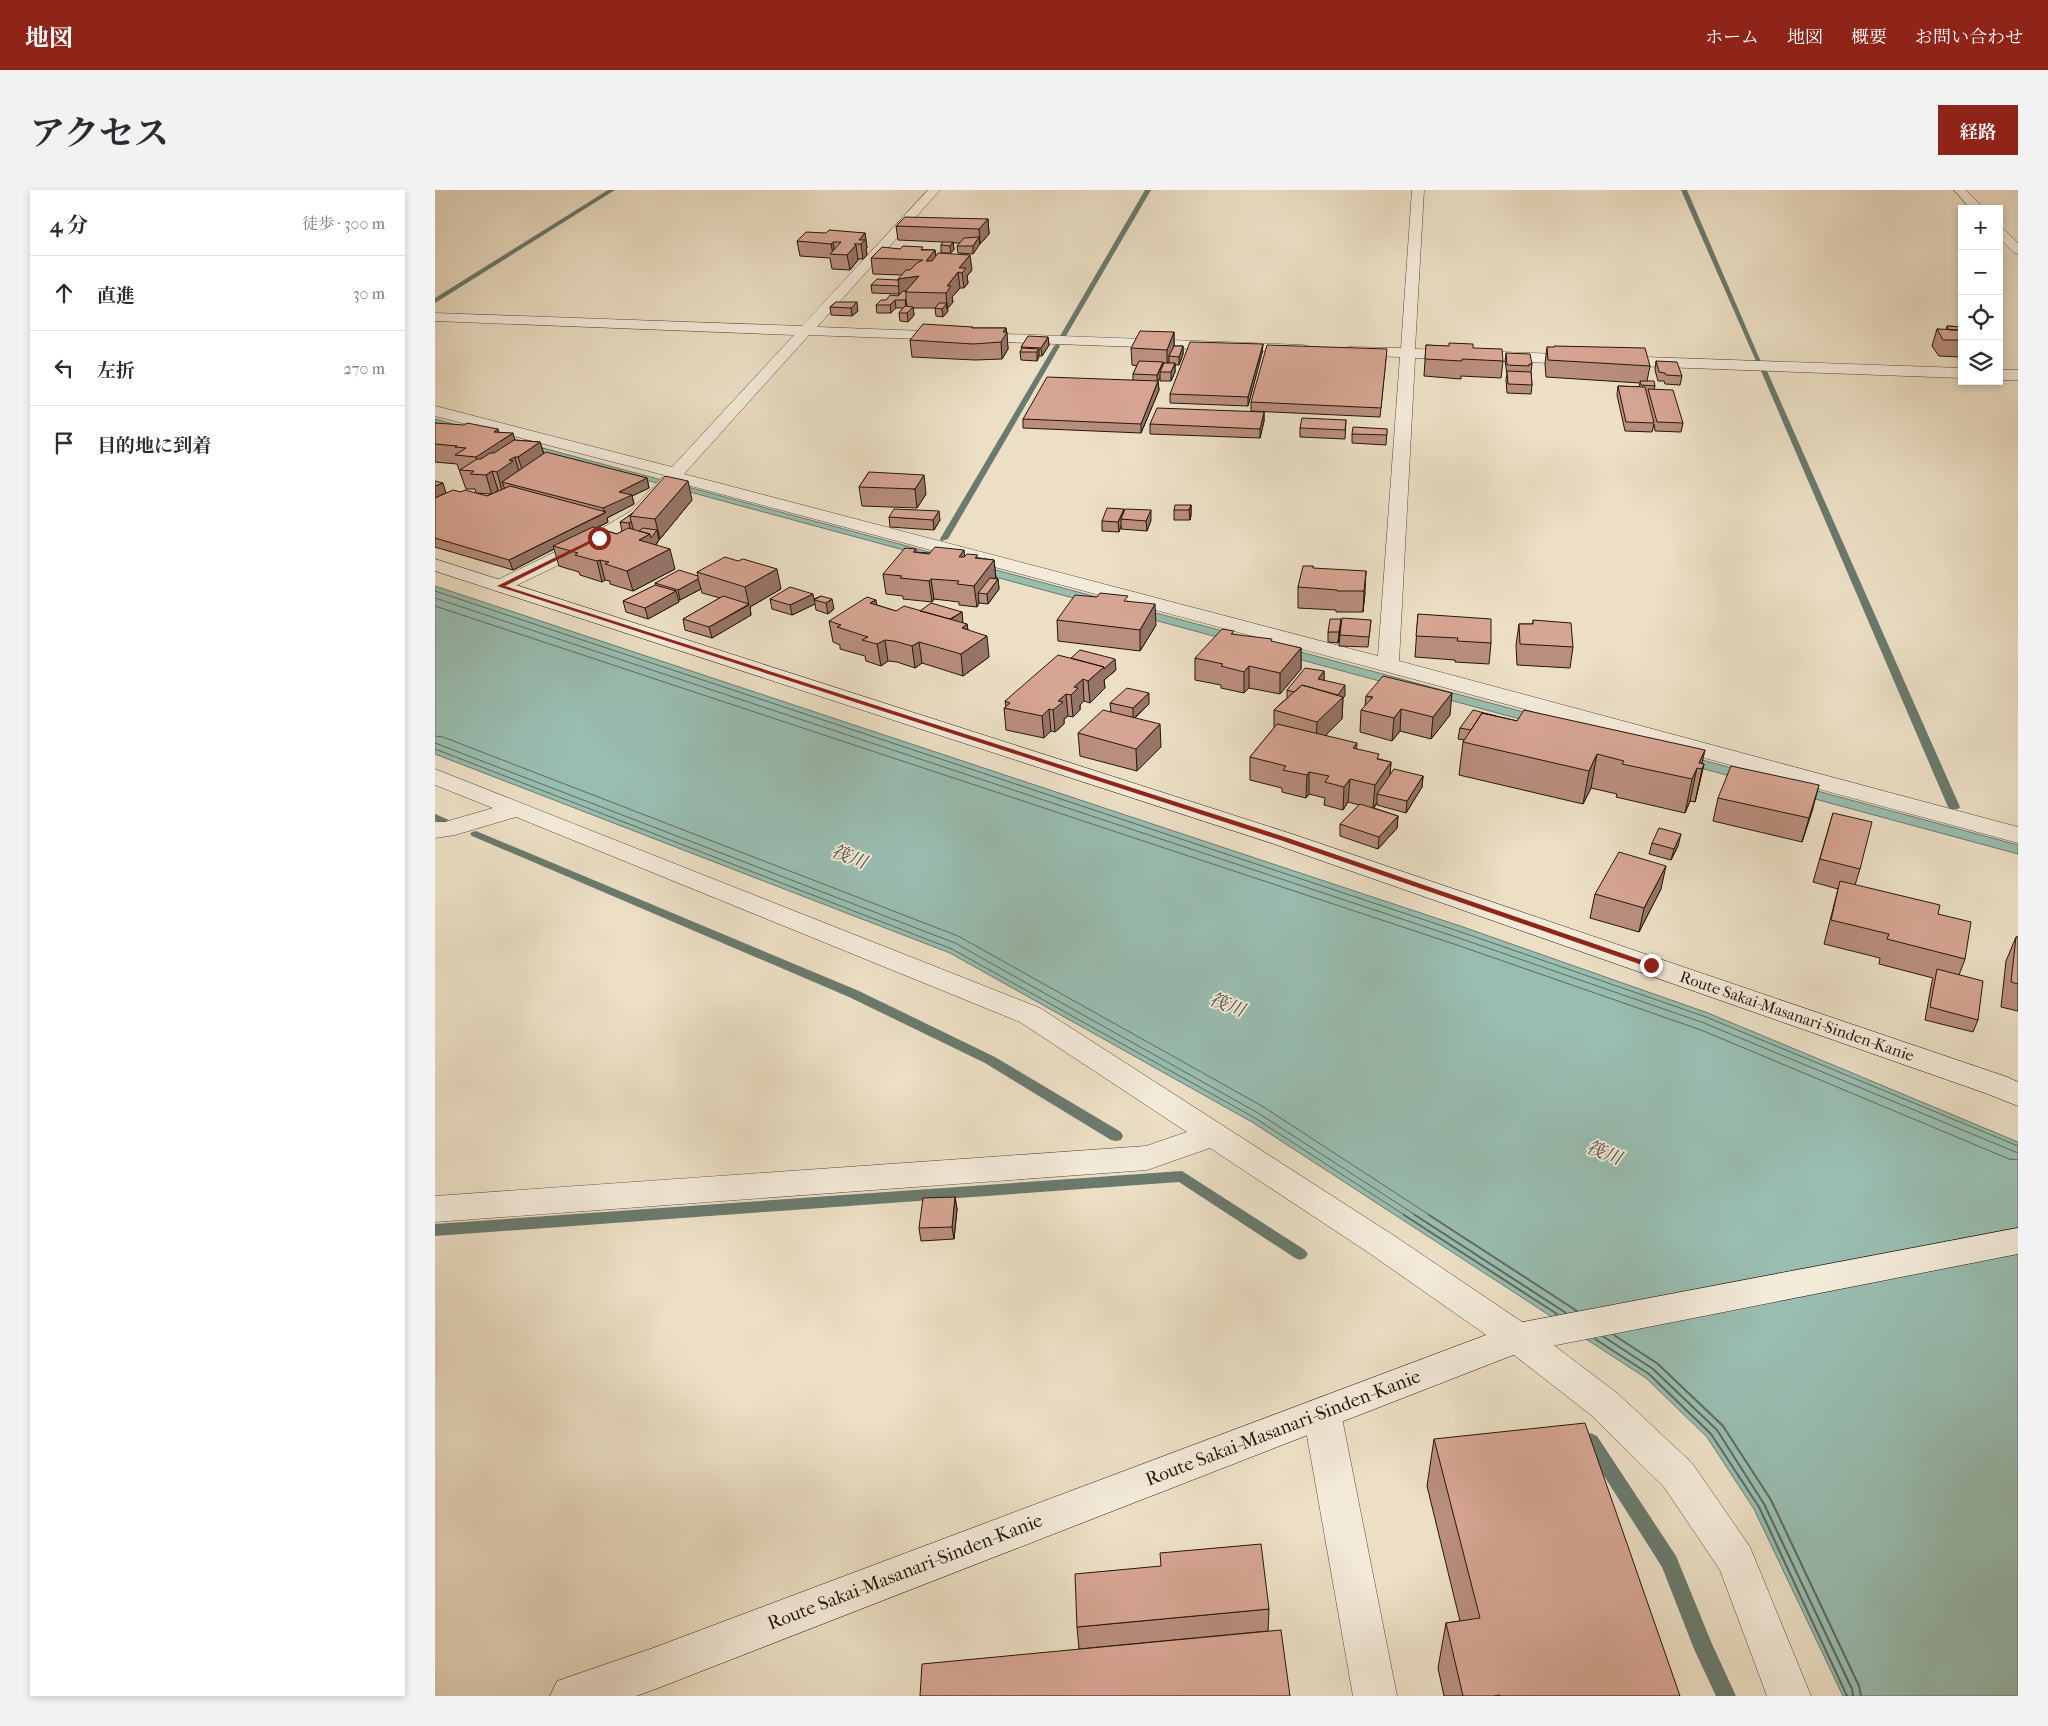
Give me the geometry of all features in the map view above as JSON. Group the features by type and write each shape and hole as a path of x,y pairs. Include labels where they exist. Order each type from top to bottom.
{"street":[{"path":"500,586 599,538 637,515 934,190"},
{"path":"1387,665 1418,190"},
{"path":"1960,190 1974,205"},
{"path":"2003,235 2018,250"},
{"path":"435,317 1319,350"},
{"path":"1339,351 1958,373"},
{"path":"2003,375 2018,375"},
{"path":"435,411 671,479 1387,665 2018,835"},
{"name":"Route Sakai-Masanari-Sinden-Kanie","path":"435,565 1283,839 1996,1084 2018,1095"},
{"path":"435,776 1030,1015 1381,1244 1518,1338 1604,1404 1678,1475 1736,1560 1789,1696"},
{"path":"435,830 447,830 517,809"},
{"path":"435,1208 1147,1158 1215,1135"},
{"name":"Route Sakai-Masanari-Sinden-Kanie","path":"572,1696 662,1666 1518,1338 2018,1241"},
{"path":"1322,1413 1375,1696"}],"water":[{"path":"435,419 2018,845 2018,854 918,556 904,550 435,423"},
{"name":"筏川","path":"435,586 1463,927 1708,1013 2018,1142 2018,1696 1843,1696 1754,1509 1707,1437 1646,1378 1252,1122 950,953 435,754"}],"building":[{"path":"905,217 988,219 979,229 896,226"},
{"path":"829,230 865,233 859,240 865,240 861,244 854,244 856,245 847,255 830,254 841,242 833,242 831,244 797,241 806,232 826,233"},
{"path":"979,237 973,246 957,246 964,238"},
{"path":"943,242 953,242 950,246 941,245"},
{"path":"903,246 923,247 921,250 935,250 926,261 932,261 938,253 970,255 959,268 966,268 962,273 958,272 947,286 951,286 946,293 905,292 919,276 898,279 906,270 910,270 923,260 871,258 882,247 900,249"},
{"path":"877,279 898,280 899,286 871,285"},
{"path":"903,291 906,291 905,300 895,300 890,305 876,305 881,300 886,300 890,295 898,296"},
{"path":"836,302 857,302 851,308 830,307"},
{"path":"939,303 947,303 942,309 935,308"},
{"path":"905,306 913,307 907,313 899,313"},
{"path":"923,324 972,328 1006,328 1003,332 1007,332 1001,342 973,344 910,340"},
{"path":"1947,326 1958,327 1958,330 1949,330"},
{"path":"1937,329 1958,330 1958,340 1943,340"},
{"path":"1140,331 1174,332 1167,350 1131,348"},
{"path":"1028,336 1048,337 1041,348 1021,347"},
{"path":"1190,342 1263,344 1248,397 1170,394"},
{"path":"1449,343 1473,344 1473,348 1502,349 1503,361 1425,359 1426,345 1449,346"},
{"path":"1267,345 1387,349 1381,408 1251,402"},
{"path":"1174,346 1183,346 1179,357 1169,356"},
{"path":"1547,347 1645,348 1650,366 1548,360"},
{"path":"1022,348 1039,349 1037,352 1020,352"},
{"path":"1506,353 1530,354 1532,364 1529,364 1529,366 1507,365"},
{"path":"1139,361 1163,362 1157,375 1133,374"},
{"path":"1656,361 1677,362 1682,376 1666,375 1659,372"},
{"path":"1164,363 1175,363 1171,372 1160,372"},
{"path":"1507,371 1531,372 1532,385 1508,384"},
{"path":"1047,377 1158,381 1141,424 1023,419"},
{"path":"1640,381 1654,381 1655,386 1641,385"},
{"path":"1618,386 1645,387 1654,423 1626,422"},
{"path":"1648,389 1673,390 1683,423 1657,422"},
{"path":"1157,408 1264,412 1260,429 1150,424"},
{"path":"1302,418 1346,420 1345,430 1300,428"},
{"path":"435,423 464,425 467,423 498,429 494,432 513,433 476,457 455,455 466,448 435,444"},
{"path":"1353,427 1387,429 1387,435 1352,434"},
{"path":"514,440 540,442 518,457 509,460 513,461 497,472 492,471 486,475 470,474 474,471 460,470 477,459 494,453"},
{"path":"546,452 647,478 619,492 632,495 603,508 502,482"},
{"path":"869,472 924,475 915,489 859,487"},
{"path":"665,476 688,481 655,519 630,516"},
{"path":"435,481 443,483 435,486"},
{"path":"510,486 606,512 509,560 435,538 435,498 453,490 461,492 465,490 487,496"},
{"path":"1175,505 1191,505 1189,510 1174,510"},
{"path":"1107,508 1124,509 1118,522 1102,521"},
{"path":"894,509 939,511 933,520 889,517"},
{"path":"1125,509 1151,510 1146,521 1121,519"},
{"path":"633,513 630,516 631,521 629,523 620,522"},
{"path":"593,527 617,534 628,528 650,534 639,540 670,549 627,571 605,564 609,562 575,555 578,553 553,546"},
{"path":"643,528 657,530 651,538 650,534 639,531"},
{"path":"935,547 964,550 959,557 964,557 967,554 978,555 975,558 994,560 974,586 957,584 959,581 931,579 929,581 883,574 905,548 916,549 913,552 929,554"},
{"path":"725,557 738,561 743,559 777,569 745,587 697,572"},
{"path":"1303,566 1366,571 1364,591 1337,591 1298,587"},
{"path":"679,570 698,576 698,579 678,590 655,583"},
{"path":"990,578 998,579 987,594 978,593"},
{"path":"655,585 676,591 645,608 623,601"},
{"path":"790,587 813,594 790,605 770,599"},
{"path":"1100,593 1128,596 1124,601 1155,604 1140,630 1057,620 1075,595 1097,597"},
{"path":"723,596 749,604 709,627 683,619"},
{"path":"821,596 832,599 826,603 814,600"},
{"path":"867,597 876,600 870,603 896,611 904,606 967,624 962,628 987,636 961,654 919,642 912,646 885,640 877,644 862,640 868,637 837,627 841,625 829,621"},
{"path":"931,603 962,612 950,619 920,611"},
{"path":"1418,614 1491,619 1491,643 1457,641 1458,638 1416,636"},
{"path":"1342,618 1371,620 1369,637 1340,635"},
{"path":"1330,619 1341,619 1339,632 1328,632"},
{"path":"1533,620 1571,623 1573,647 1520,644 1519,624 1533,624"},
{"path":"1222,629 1234,631 1231,634 1272,639 1271,641 1301,648 1280,673 1249,666 1244,672 1221,666 1223,664 1195,658"},
{"path":"1080,650 1115,659 1104,669 1104,667 1071,658"},
{"path":"1058,655 1104,667 1088,681 1083,679 1074,687 1078,688 1071,695 1066,694 1058,701 1063,702 1053,710 1049,709 1042,716 1004,708 1010,703 1005,701"},
{"path":"1305,668 1324,671 1318,679 1345,685 1338,695 1302,685 1294,692 1287,690"},
{"path":"1383,676 1452,693 1433,717 1401,709 1394,718 1361,710 1373,697 1366,696"},
{"path":"1302,685 1343,697 1317,722 1274,710"},
{"path":"1127,688 1149,693 1133,708 1110,703"},
{"path":"1103,710 1160,724 1136,749 1078,733"},
{"path":"1473,710 1496,716 1482,713 1471,730 1460,728"},
{"path":"1524,710 1705,750 1699,763 1704,764 1702,769 1697,768 1692,779 1622,764 1624,761 1597,754 1589,771 1463,742 1482,713 1517,721"},
{"path":"1277,724 1357,743 1353,748 1379,754 1377,759 1391,762 1375,785 1350,779 1344,787 1325,782 1329,776 1309,772 1307,775 1283,770 1286,766 1250,757"},
{"path":"1731,766 1819,785 1809,818 1718,798"},
{"path":"1394,769 1423,776 1407,801 1377,794"},
{"path":"1360,804 1398,816 1379,837 1340,824"},
{"path":"1833,813 1872,822 1860,869 1820,859"},
{"path":"1659,828 1681,834 1674,849 1652,843"},
{"path":"1619,852 1666,866 1644,908 1595,894"},
{"path":"1840,881 1940,905 1938,914 1971,922 1965,959 1887,939 1889,934 1831,920"},
{"path":"2016,937 2018,937 2018,984 2011,982"},
{"path":"1937,969 1983,981 1978,1020 1930,1007"},
{"path":"955,1197 952,1227 919,1228 923,1198"},
{"path":"1585,1423 1680,1696 1463,1696 1446,1623 1480,1618 1434,1439"},
{"path":"1261,1544 1269,1609 1077,1627 1075,1574 1161,1566 1160,1553"},
{"path":"1281,1630 1290,1696 920,1696 922,1664"}],"waterway":[{"path":"435,301 612,190"},
{"path":"1063,336 1148,190"},
{"path":"1684,190 1759,361"},
{"path":"944,539 1057,346"},
{"path":"1764,371 1954,807"},
{"path":"435,817 443,820"},
{"path":"476,834 854,994 990,1060 1116,1136"},
{"path":"435,1230 1182,1176 1300,1254"},
{"path":"1591,1441 1669,1562 1704,1649 1726,1696"}],"route":[{"path":"599,538 500,586 1283,839 1651,965"}]}
